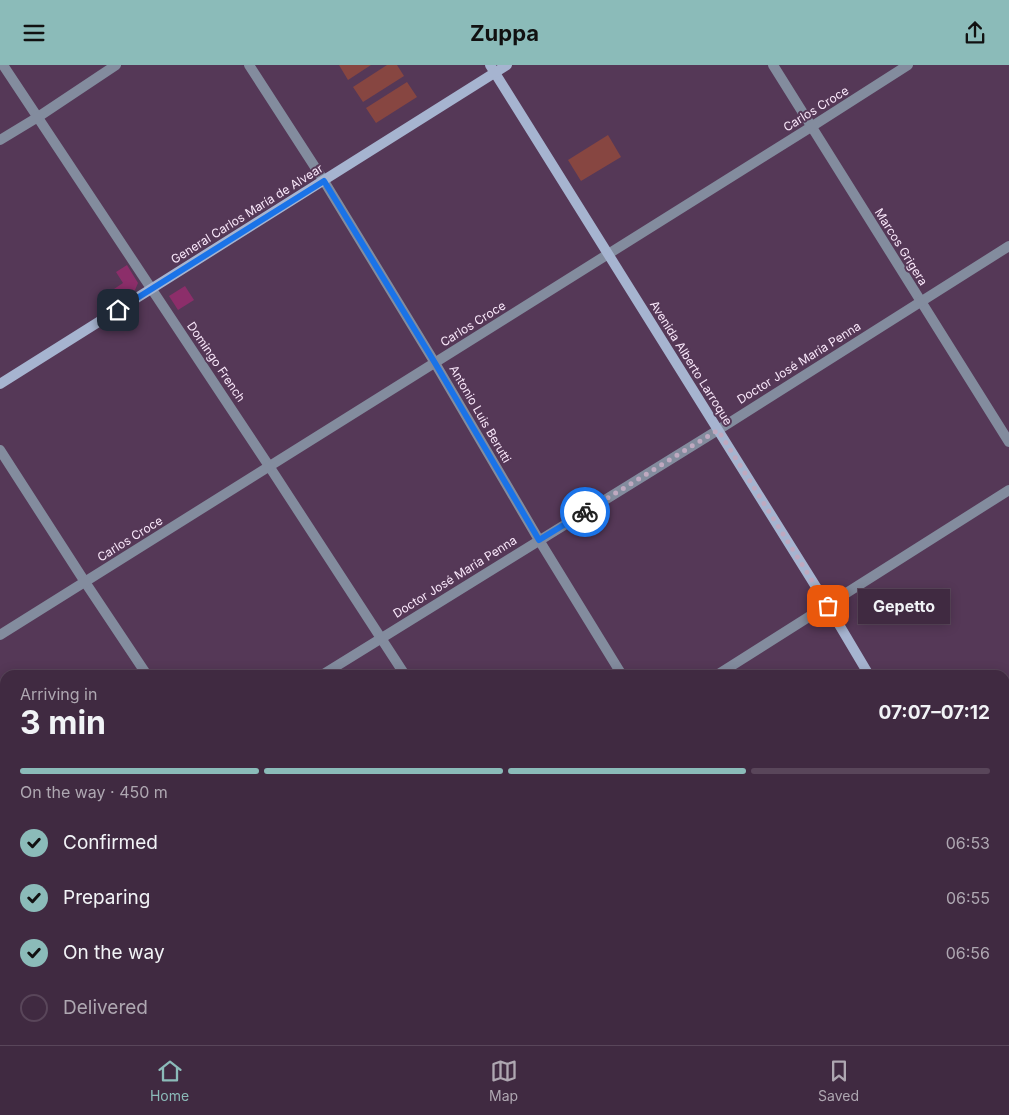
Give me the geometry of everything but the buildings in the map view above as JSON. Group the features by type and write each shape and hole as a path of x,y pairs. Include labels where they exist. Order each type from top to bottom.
{"main road":[{"name":"General Carlos María de Alvear","path":"0,384 324,181 493,69 507,65"},
{"name":"Avenida Alberto Larroque","path":"493,69 866,670"}],"street":[{"name":"Domingo French","path":"3,65 402,670"},
{"path":"0,140 116,65"},
{"name":"Antonio Luis Berutti","path":"249,65 324,181 619,670"},
{"name":"Marcos Grigera","path":"772,65 1009,442"},
{"name":"Carlos Croce","path":"0,635 908,65"},
{"name":"Doctor José María Penna","path":"330,670 718,430 1009,246"},
{"path":"0,450 144,670"},
{"path":"725,670 1009,490"}],"shaded area":[{"path":"339,65 371,65 348,80"},
{"path":"387,65 397,65 404,76 363,102 353,87"},
{"path":"407,82 417,97 376,123 366,108"},
{"path":"608,135 621,157 581,181 568,160"}],"way so far":[{"path":"585,512 718,430 828,606"}],"place":[{"name":"Gepetto","path":"828,606"}],"route":[{"path":"118,310 324,181 435,363 539,540 585,512"}]}
